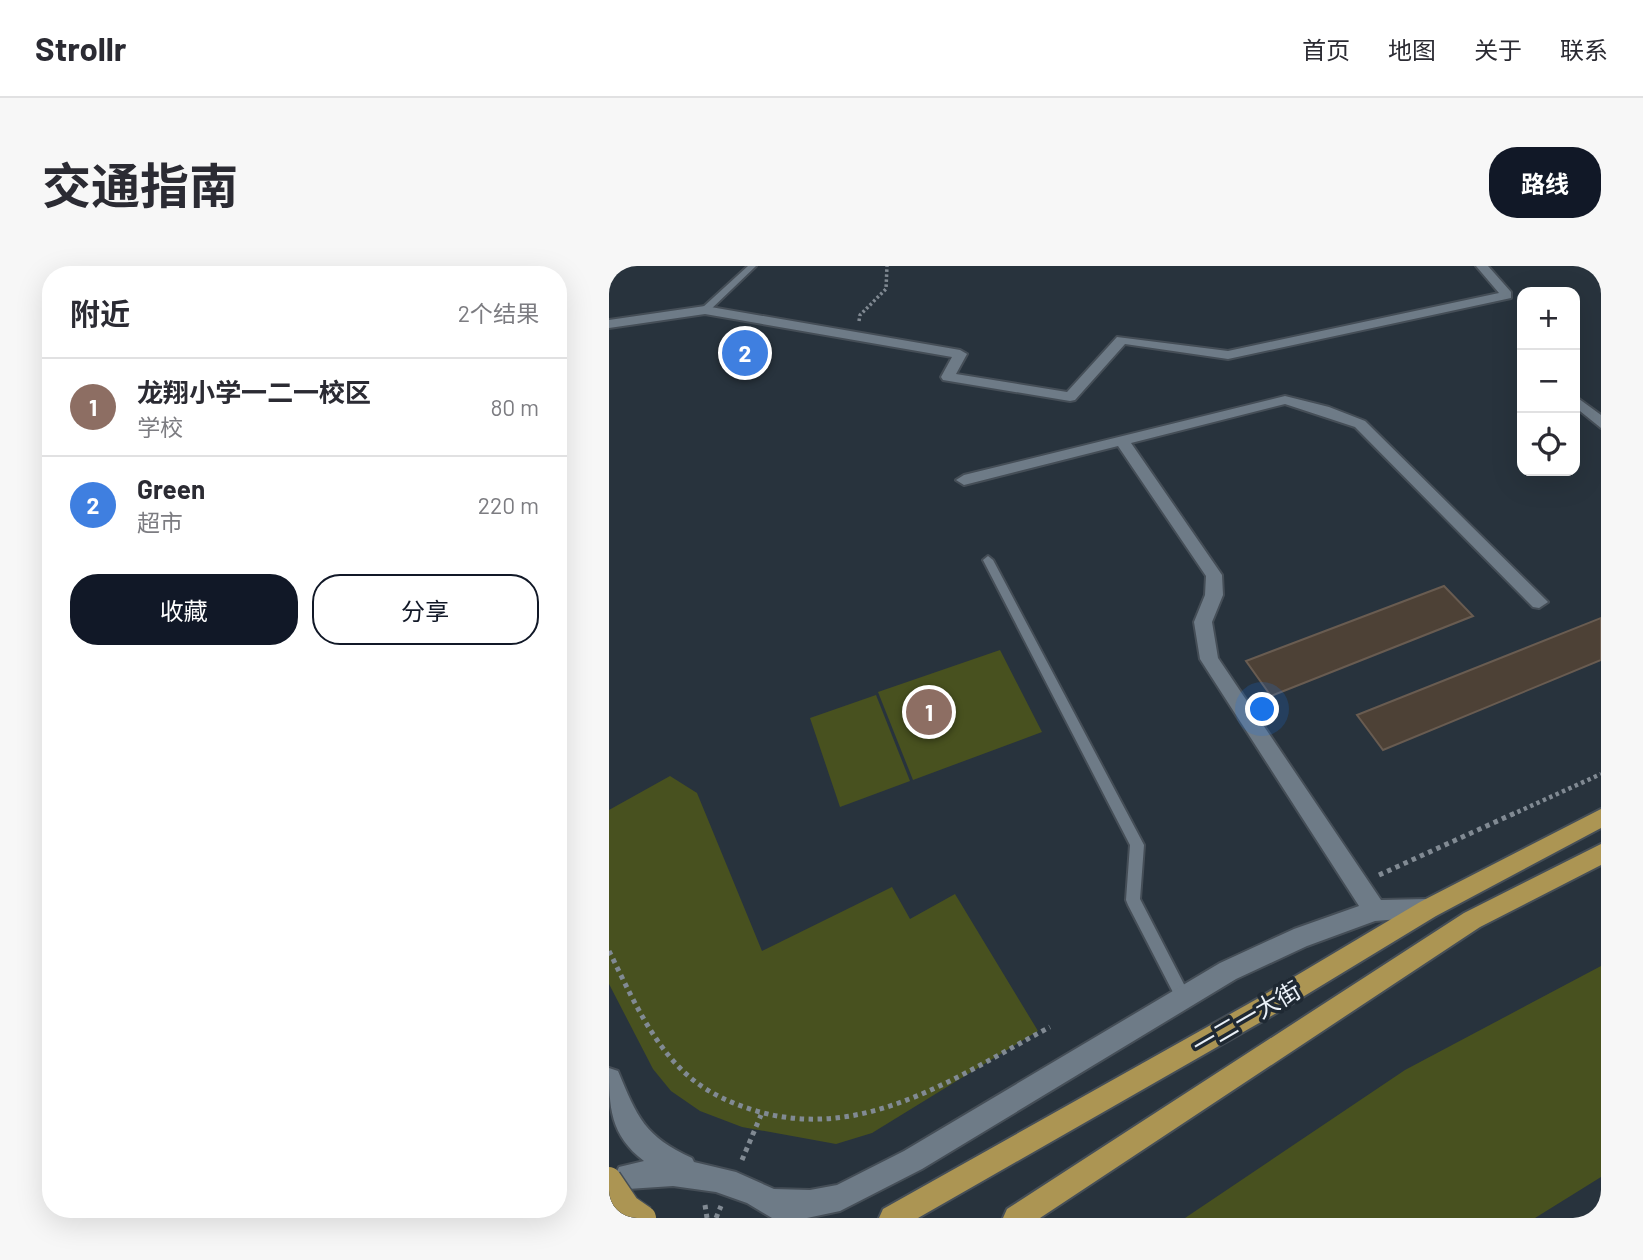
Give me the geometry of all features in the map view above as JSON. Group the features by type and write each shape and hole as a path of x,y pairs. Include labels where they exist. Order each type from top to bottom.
{"main road":[{"name":"一二一大街","path":"893,1218 1302,985 1427,909 1601,818"},
{"name":"一二一大街","path":"1016,1218 1472,920 1601,855"},
{"path":"618,1177 628,1206 644,1218"}],"street":[{"path":"609,324 705,310 857,333 960,354 948,377 1070,397 1122,340 1228,355 1507,295 1482,266"},
{"path":"964,480 1285,400 1324,410 1360,424 1539,601"},
{"path":"1580,404 1601,423"},
{"path":"1122,441 1214,575 1214,595 1203,622 1209,659 1360,884 1375,911"},
{"path":"609,1080 634,1138 656,1156 731,1182 784,1210 840,1198 913,1160 1229,971 1302,937 1375,911 1427,909"},
{"path":"618,1177 658,1171 700,1173"}],"lane":[{"path":"705,310 752,266"},
{"path":"988,560 1137,845 1133,900 1183,998"}],"path":[{"path":"857,333 860,315 886,289 887,266"},
{"path":"1360,884 1601,774"},
{"path":"609,951 654,1037 685,1073 716,1098 761,1115 852,1119 910,1099 1050,1027"},
{"path":"749,1146 761,1115"}],"green space":[{"path":"1000,650 1042,732 913,780 878,692"},
{"path":"876,695 910,781 840,807 810,718"},
{"path":"670,776 697,793 762,951 892,887 910,919 955,894 1038,1031 872,1133 836,1144 742,1127 700,1111 671,1091 653,1069 609,984 609,810"},
{"path":"1601,966 1601,1177 1535,1218 1185,1218 1405,1070"}],"building":[{"path":"1444,586 1473,616 1271,696 1246,661"},
{"path":"1601,618 1601,660 1383,750 1357,715"}],"place":[{"name":"Green","path":"745,353"},
{"name":"龙翔小学一二一校区","path":"929,712"}]}
